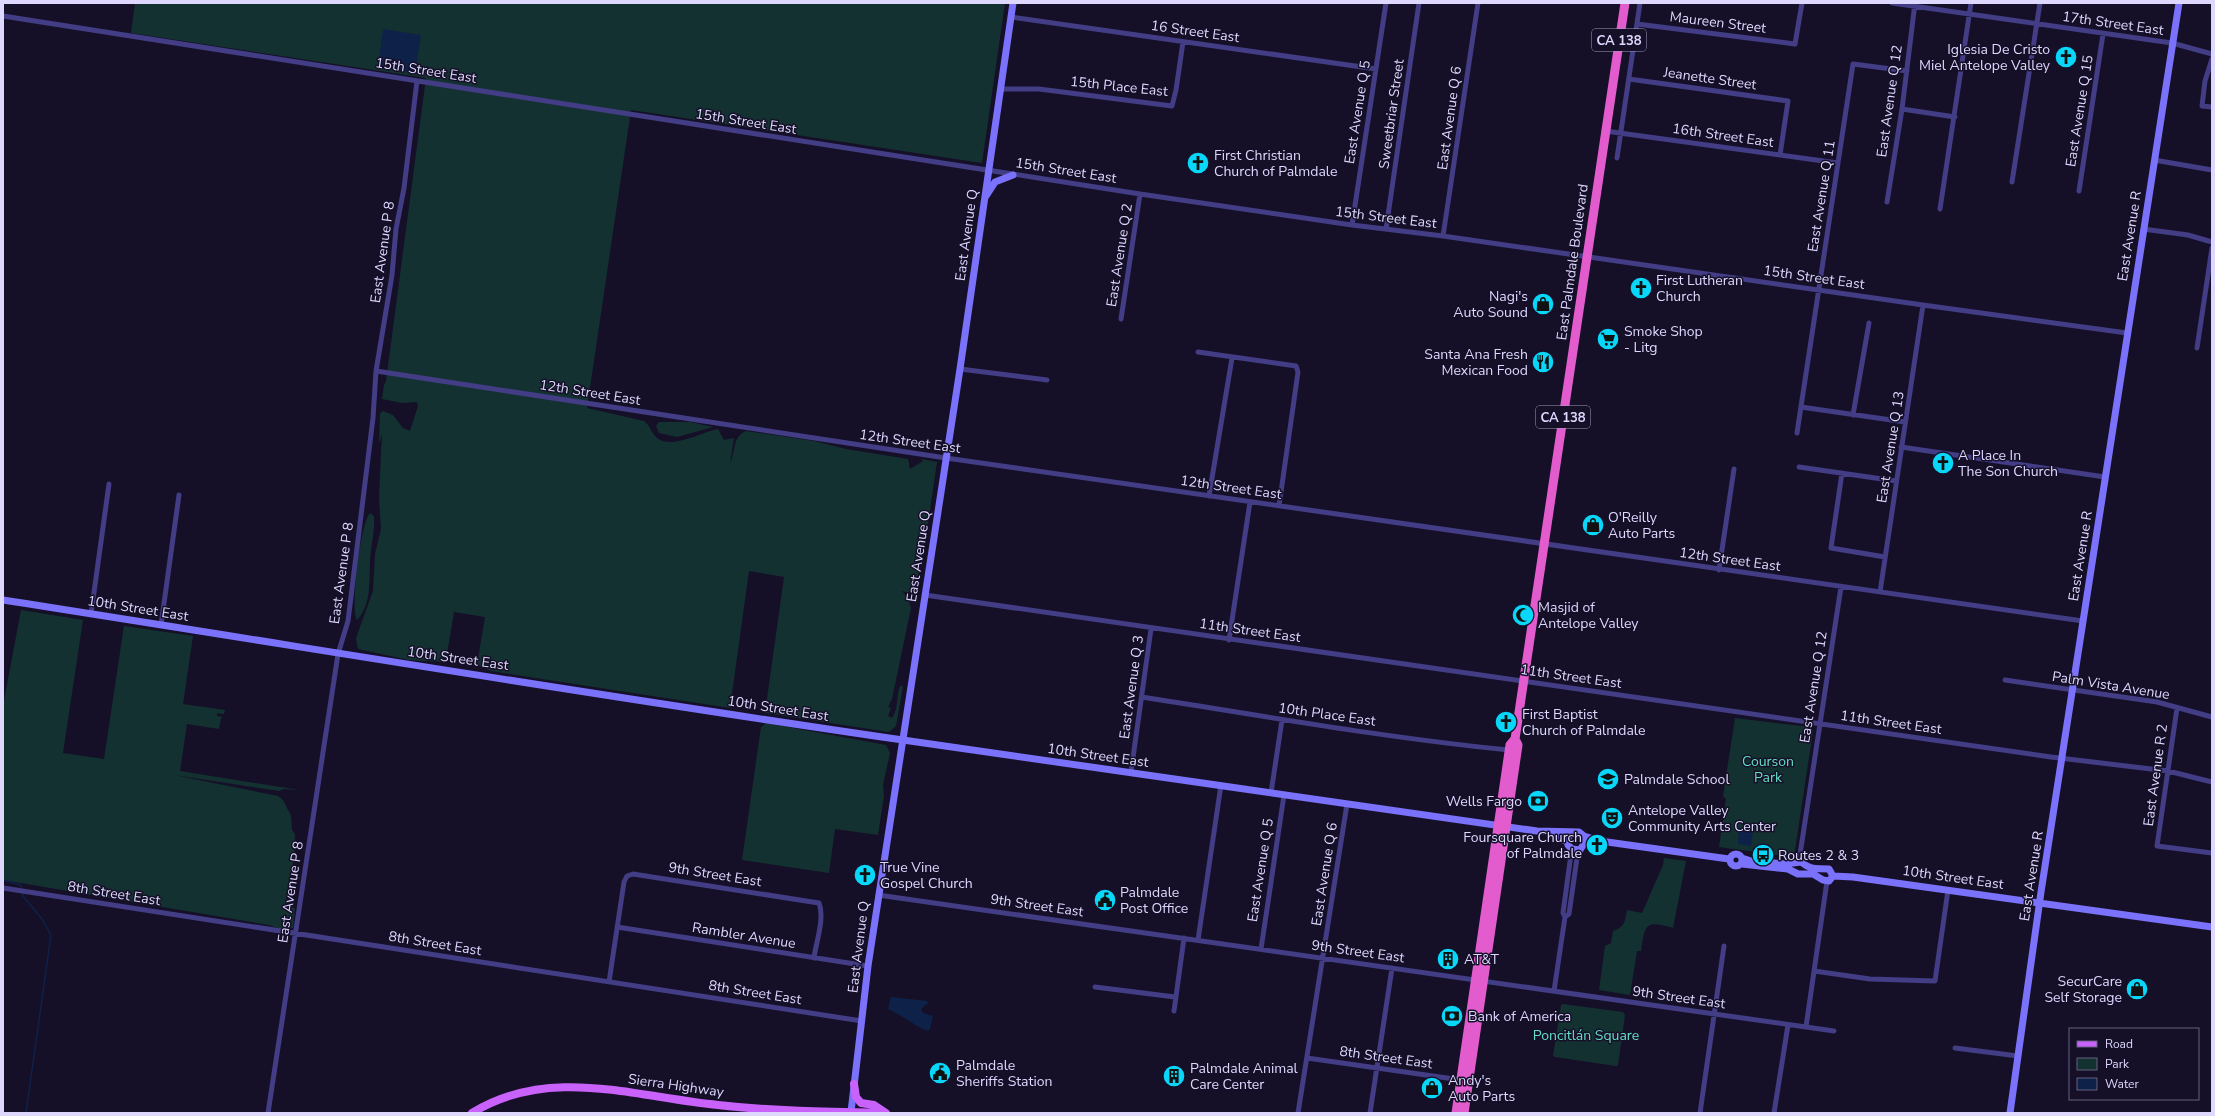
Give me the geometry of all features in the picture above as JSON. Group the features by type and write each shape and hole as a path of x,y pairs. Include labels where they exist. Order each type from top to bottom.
{"highway":[{"name":"East Palmdale Boulevard","path":"1502,826 1509,750 1510,745 1515,739 1625,3"},
{"name":"East Palmdale Boulevard","path":"1456,1113 1479,980 1502,826 1518,745 1515,739"},
{"name":"East Palmdale Boulevard","path":"1464,1113 1479,980"}],"main road":[{"name":"East Avenue Q","path":"851,1112 878,895 960,369 1013,3"},
{"name":"East Avenue R","path":"2010,1113 2040,902 2179,3"},
{"path":"984,198 995,182 1013,174"},
{"name":"10th Street East","path":"3,600 338,654 451,670 902,740 1550,833 1573,833"},
{"path":"1600,841 1574,850 1568,845 1568,837 1573,833 1579,832 1584,836 1600,841 1730,859 1734,855 1742,861 1750,861 1798,866 1823,870 1831,870 1833,876 1824,879 1813,874 1802,873 1798,866"},
{"name":"10th Street East","path":"1550,833 1568,845"},
{"path":"1583,847 1584,836"},
{"path":"1823,870 1824,879"},
{"name":"10th Street East","path":"1833,876 1853,877 2040,902 2212,927"},
{"path":"854,1084 856,1096 861,1103 874,1105 887,1113"},
{"name":"Sierra Highway","path":"472,1113 511,1096 536,1089 584,1086 740,1107 882,1113"}],"street":[{"name":"East Avenue Q 5","path":"1352,225 1386,3"},
{"name":"Sweetbriar Street","path":"1386,229 1420,3"},
{"name":"East Avenue Q 6","path":"1443,236 1478,3"},
{"path":"1617,158 1640,3"},
{"name":"Maureen Street","path":"1637,24 1795,44 1802,3"},
{"name":"17th Street East","path":"1892,3 1915,5 2037,25 2172,43 2212,54"},
{"path":"1940,209 1971,3"},
{"path":"2012,182 2040,3"},
{"name":"East Avenue Q 12","path":"1887,202 1902,109 1915,5"},
{"name":"15th Street East","path":"3,16 1140,194 1923,305 2127,332"},
{"name":"16 Street East","path":"1011,17 1376,69"},
{"name":"East Avenue Q 15","path":"2079,191 2103,34"},
{"name":"15th Place East","path":"1000,89 1039,89 1172,106 1176,90 1183,42"},
{"path":"2212,59 2205,81 2202,106 2212,107"},
{"name":"East Avenue Q 11","path":"1797,433 1853,64 1907,71"},
{"name":"Jeanette Street","path":"1628,78 1788,101 1780,155"},
{"name":"East Avenue P 8","path":"268,1113 338,654 348,620 373,418 376,371 392,275 396,228 404,188 417,81"},
{"path":"1902,109 1955,117"},
{"name":"16th Street East","path":"1605,131 1838,163"},
{"path":"2154,160 2212,170"},
{"name":"East Avenue Q 2","path":"1121,319 1140,194"},
{"path":"2144,230 2188,235 2212,242"},
{"path":"2197,348 2212,248"},
{"name":"East Avenue Q 13","path":"1880,592 1923,305"},
{"path":"1853,415 1868,322"},
{"path":"1198,352 1296,366 1298,372 1279,506"},
{"path":"1209,496 1232,358"},
{"path":"960,369 1047,380"},
{"name":"12th Street East","path":"376,371 946,458 2083,621"},
{"path":"1801,407 1905,422"},
{"path":"1902,447 2105,476"},
{"path":"1799,466 1896,481"},
{"path":"1719,570 1734,469"},
{"path":"1842,473 1831,548 1885,557"},
{"path":"91,614 109,484"},
{"path":"161,625 179,495"},
{"path":"1229,640 1250,502"},
{"name":"East Avenue Q 12","path":"1798,866 1841,587"},
{"name":"11th Street East","path":"925,595 1819,724 2168,771 2212,782"},
{"name":"East Avenue Q 3","path":"1131,772 1151,628"},
{"name":"Palm Vista Avenue","path":"2005,680 2157,702 2212,717"},
{"name":"10th Place East","path":"1142,697 1253,714 1282,720 1469,746 1509,750"},
{"name":"East Avenue R 2","path":"2177,708 2157,846 2212,853"},
{"path":"1271,793 1282,720"},
{"path":"1198,940 1221,785"},
{"name":"East Avenue Q 5","path":"1261,949 1284,795"},
{"name":"East Avenue Q 6","path":"1298,1113 1347,804"},
{"path":"1554,991 1565,917 1563,913 1571,854 1568,845"},
{"path":"1565,917 1569,914 1577,858 1583,847"},
{"name":"9th Street East","path":"617,927 624,882 627,876 633,874 814,902 819,904 821,909 814,958"},
{"path":"1806,1027 1824,879"},
{"name":"8th Street East","path":"3,888 862,1021"},
{"path":"1814,971 1870,979 1935,981 1948,890"},
{"name":"9th Street East","path":"878,895 1834,1031"},
{"path":"609,982 617,927"},
{"name":"Rambler Avenue","path":"617,927 868,966"},
{"path":"1174,1011 1184,938"},
{"path":"1700,1113 1724,946"},
{"path":"1370,1113 1392,968"},
{"path":"1095,987 1175,997"},
{"path":"1774,1113 1788,1025"},
{"path":"1955,1048 2018,1056"},
{"name":"8th Street East","path":"1307,1058 1461,1080"}],"green space":[{"path":"135,3 1005,3 982,163 631,110 587,408 644,421 655,436 663,441 679,441 718,429 724,440 734,438 730,463 738,437 746,431 814,441 846,449 908,459 910,469 923,461 921,459 937,462 925,544 924,543 917,582 909,593 902,591 907,597 906,599 911,608 892,699 888,707 891,708 888,716 892,718 897,706 900,686 903,686 896,726 889,732 765,713 784,577 749,571 730,708 491,671 477,665 485,617 454,612 446,660 443,662 409,660 358,649 356,638 373,591 375,554 381,529 379,498 382,434 379,443 380,413 383,411 393,415 403,428 410,431 418,406 417,402 402,403 382,399 386,381 426,78 131,33"},
{"path":"659,422 690,422 713,427 677,437 659,433 656,426"},
{"path":"370,513 374,516 374,522 370,560 369,592 362,614 357,620 355,613 355,585 357,567 366,520"},
{"path":"21,610 83,620 63,753 104,759 124,626 193,636 183,704 225,710 224,714 217,713 217,716 223,717 221,718 219,729 187,724 180,771 299,790 283,789 279,791 174,775 278,796 283,800 291,816 292,830 295,834 294,858 286,898 290,907 295,908 293,928 281,929 269,925 3,880 3,706"},
{"name":"Courson Park","path":"1735,718 1810,727 1813,731 1794,857 1719,847 1726,799 1723,796"},
{"path":"766,723 886,745 890,753 883,785 884,796 878,835 835,829 829,873 742,860 761,727"},
{"path":"1664,858 1686,861 1673,928 1657,924 1648,926 1644,935 1641,951 1637,951 1630,995 1599,990 1605,946 1611,943 1613,931 1620,928 1624,923 1627,910 1642,913 1663,865"},
{"name":"Poncitlán Square","path":"1563,1004 1623,1012 1625,1015 1618,1065 1616,1066 1553,1056 1561,1005"}],"water":[{"path":"383,29 421,35 415,73 378,67"},
{"path":"1739,828 1753,830 1751,846 1738,844"},
{"path":"891,997 927,1001 928,1003 921,1009 923,1013 933,1016 930,1029 928,1031 923,1029 888,1009"}],"waterway":[{"path":"3,880 21,885 23,896 42,919 51,935 26,1113"}],"place":[{"name":"Iglesia De Cristo Miel Antelope Valley","path":"2066,57"},
{"name":"First Christian Church of Palmdale","path":"1198,163"},
{"name":"First Lutheran Church","path":"1641,288"},
{"name":"Nagi's Auto Sound","path":"1543,304"},
{"name":"Smoke Shop - Litg","path":"1608,339"},
{"name":"Santa Ana Fresh Mexican Food","path":"1543,362"},
{"name":"A Place In The Son Church","path":"1943,463"},
{"name":"O'Reilly Auto Parts","path":"1593,525"},
{"name":"Masjid of Antelope Valley","path":"1523,615"},
{"name":"First Baptist Church of Palmdale","path":"1506,722"},
{"name":"Palmdale School","path":"1608,779"},
{"name":"Wells Fargo","path":"1538,801"},
{"name":"Antelope Valley Community Arts Center","path":"1612,818"},
{"name":"Foursquare Church of Palmdale","path":"1597,845"},
{"name":"Routes 2 & 3","path":"1763,855"},
{"name":"True Vine Gospel Church","path":"865,875"},
{"name":"Palmdale Post Office","path":"1105,900"},
{"name":"AT&T","path":"1448,959"},
{"name":"SecurCare Self Storage","path":"2137,989"},
{"name":"Bank of America","path":"1452,1016"},
{"name":"Palmdale Sheriffs Station","path":"940,1073"},
{"name":"Palmdale Animal Care Center","path":"1174,1076"},
{"name":"Andy's Auto Parts","path":"1432,1088"}]}
